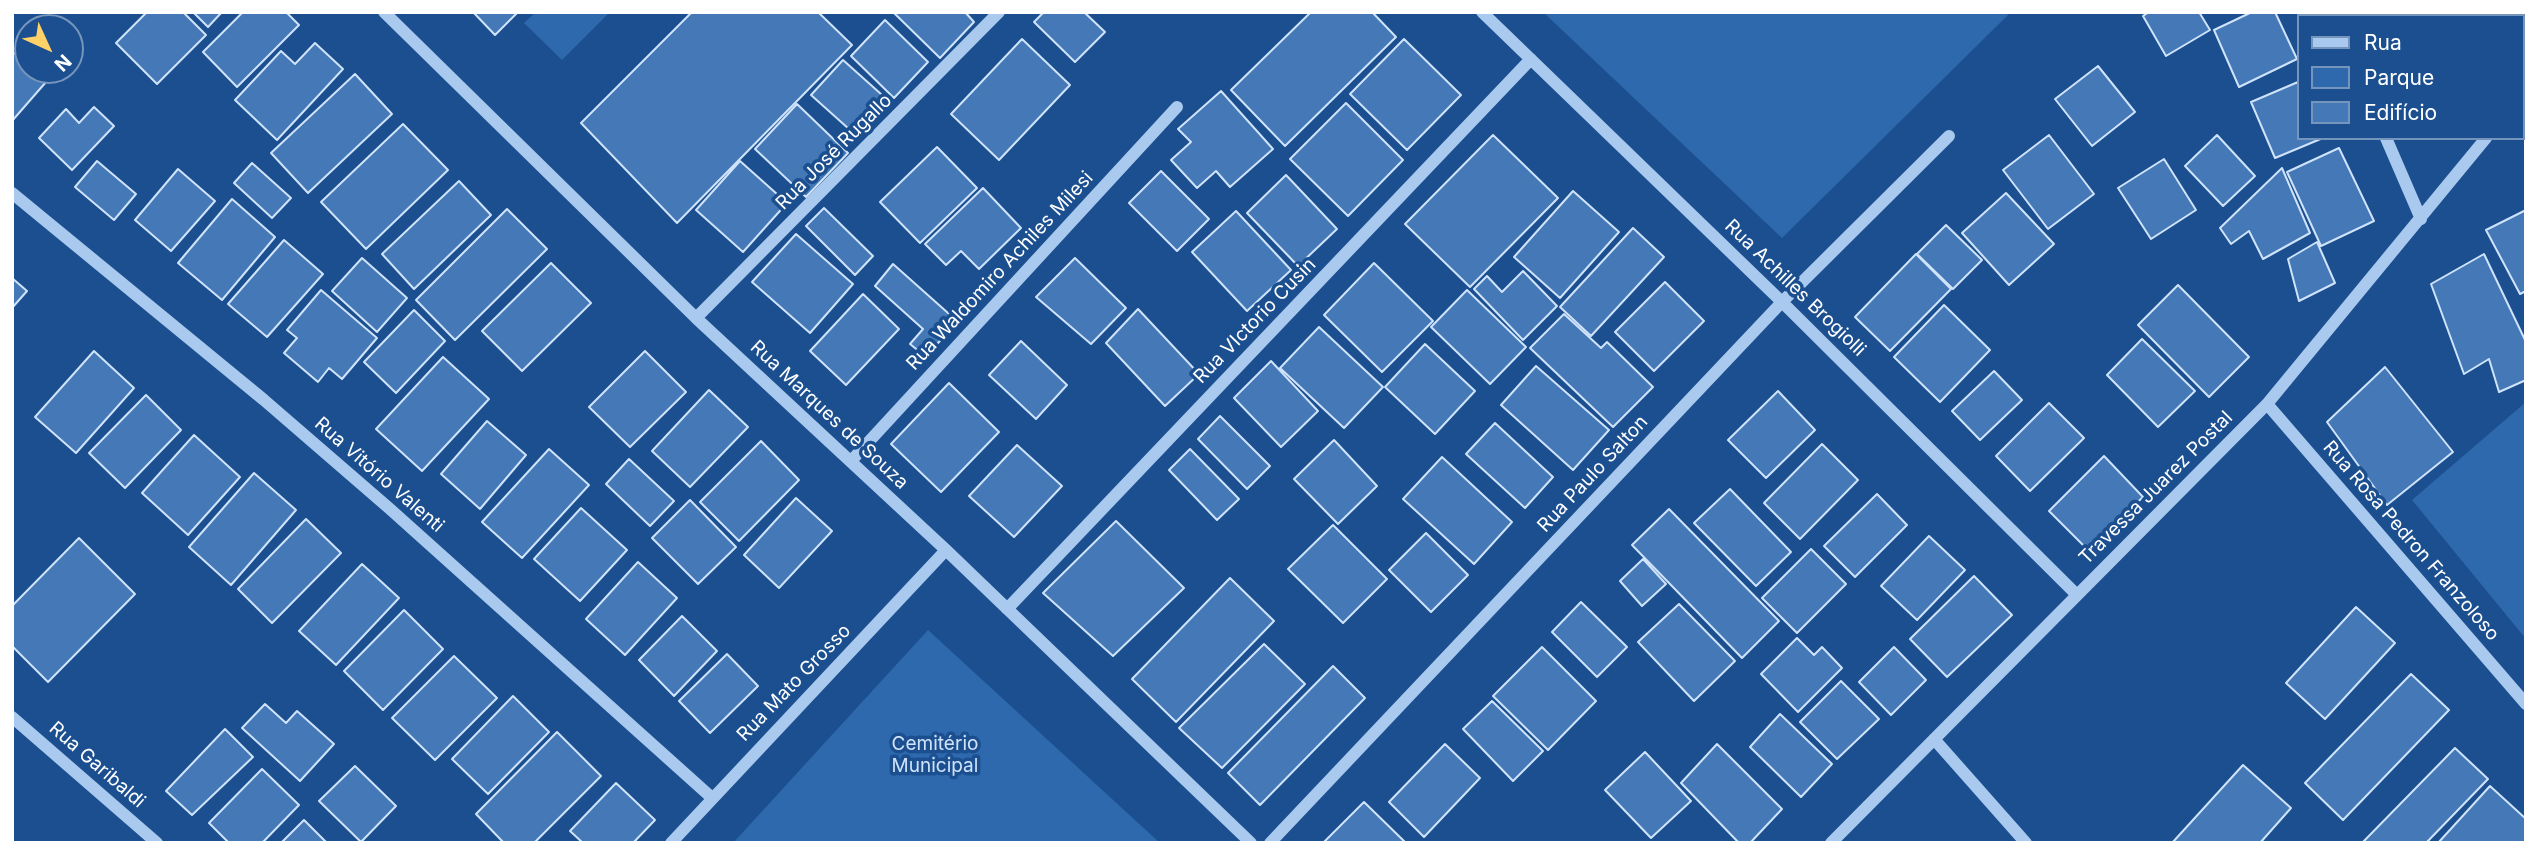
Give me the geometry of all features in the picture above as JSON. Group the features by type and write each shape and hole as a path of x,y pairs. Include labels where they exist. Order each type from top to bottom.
{"street":[{"name":"Rua Marques de Souza","path":"384,12 696,318 946,550 1251,843"},
{"name":"Rua José Rugallo","path":"696,318 999,12"},
{"name":"Rua Achilles Brogiolli","path":"1482,12 1782,302 2077,595"},
{"name":"Rua VIctorio Cusin","path":"1007,609 1531,59"},
{"name":"Rua Waldomiro Achiles Milesi","path":"851,461 1177,107"},
{"name":"Rua Paulo Salton","path":"1270,843 1782,302 1949,136"},
{"path":"2387,140 2421,219"},
{"name":"Travessa Juarez Postal","path":"1831,843 2267,404 2484,140"},
{"name":"Rua Vitório Valenti","path":"12,193 264,400 711,797"},
{"name":"Rua Rosa Pedron Franzoloso","path":"2267,404 2526,704"},
{"name":"Rua Mato Grosso","path":"671,843 711,797 946,550"},
{"name":"Rua Garibaldi","path":"12,717 157,843"},
{"path":"1934,739 2026,843"}],"green space":[{"path":"536,12 610,12 562,60 524,23"},
{"path":"1543,12 2007,12 2008,15 1782,238"},
{"path":"2526,402 2526,639 2412,500"},
{"name":"Cemitério Municipal","path":"928,630 1160,843 733,843"}],"building":[{"path":"147,12 183,12 206,35 157,84 116,43"},
{"path":"193,12 222,12 208,27"},
{"path":"243,12 286,12 299,25 237,87 203,52"},
{"path":"473,12 518,12 495,35"},
{"path":"692,12 818,12 852,45 677,223 581,123"},
{"path":"893,12 965,12 974,22 940,58"},
{"path":"1044,12 1084,12 1105,32 1075,62 1034,22"},
{"path":"1311,12 1372,12 1396,37 1285,146 1231,90"},
{"path":"2149,12 2199,12 2210,30 2166,56 2143,16"},
{"path":"2252,12 2275,12 2296,59 2239,87 2214,30"},
{"path":"2442,12 2442,14 2388,14"},
{"path":"2459,12 2526,12 2526,15"},
{"path":"885,20 928,62 894,98 851,56"},
{"path":"1022,39 1070,85 999,160 951,114"},
{"path":"1404,39 1461,95 1407,150 1350,94"},
{"path":"315,43 343,69 277,140 235,100 281,51 295,64"},
{"path":"12,51 14,84 44,84 12,121"},
{"path":"843,60 891,103 859,138 811,95"},
{"path":"2098,66 2135,112 2092,146 2055,99"},
{"path":"355,74 392,114 308,193 271,153"},
{"path":"2296,83 2296,140 2318,140 2275,158 2251,102"},
{"path":"1221,91 1273,149 1230,187 1216,171 1197,188 1171,160 1191,142 1178,129"},
{"path":"1346,103 1403,160 1348,216 1290,159"},
{"path":"797,104 848,153 806,197 755,149"},
{"path":"94,107 114,126 72,170 39,138 66,109 79,123"},
{"path":"403,124 448,170 366,249 321,202"},
{"path":"1493,135 1558,198 1470,287 1405,224"},
{"path":"2049,135 2094,194 2048,229 2003,170"},
{"path":"2217,135 2255,176 2223,206 2185,166"},
{"path":"937,147 977,188 920,243 880,202"},
{"path":"2339,148 2374,221 2321,246 2287,172"},
{"path":"2164,159 2196,210 2151,239 2118,188"},
{"path":"97,161 136,194 114,220 75,187"},
{"path":"740,161 787,203 743,252 696,210"},
{"path":"252,163 291,198 272,218 234,183"},
{"path":"2282,168 2310,233 2263,259 2249,231 2231,244 2220,228"},
{"path":"178,169 215,201 171,251 135,220"},
{"path":"1161,171 1209,219 1177,251 1129,203"},
{"path":"1286,175 1337,229 1298,266 1247,213"},
{"path":"459,181 491,215 414,289 382,254"},
{"path":"983,188 1021,228 979,269 961,251 946,265 925,244"},
{"path":"1573,191 1619,232 1560,298 1514,257"},
{"path":"2006,193 2054,244 2009,285 1962,233"},
{"path":"232,199 275,237 222,300 178,263"},
{"path":"824,208 873,256 855,275 806,226"},
{"path":"507,209 547,249 455,340 416,300"},
{"path":"2526,210 2526,291 2520,294 2486,230"},
{"path":"1236,211 1291,270 1247,311 1192,252"},
{"path":"1946,225 1982,260 1953,289 1917,254"},
{"path":"1633,228 1664,257 1591,336 1560,307"},
{"path":"796,234 853,284 810,333 752,282"},
{"path":"284,240 323,274 267,337 228,304"},
{"path":"2317,242 2335,283 2299,301 2288,259"},
{"path":"1916,254 1951,289 1890,351 1855,317"},
{"path":"2484,254 2526,342 2526,380 2499,392 2489,359 2464,374 2431,284"},
{"path":"362,258 407,298 377,332 332,291"},
{"path":"1075,258 1126,308 1091,344 1036,297"},
{"path":"551,263 591,303 522,371 482,331"},
{"path":"1374,263 1433,321 1382,372 1324,315"},
{"path":"893,264 957,321 926,357 910,344 923,329 875,286"},
{"path":"1523,271 1557,306 1523,340 1474,289 1487,276 1502,292"},
{"path":"12,278 27,291 12,308"},
{"path":"1665,282 1704,321 1654,371 1615,332"},
{"path":"2178,285 2249,357 2209,397 2138,325"},
{"path":"321,290 377,338 342,379 329,368 318,382 284,353 297,338 287,330"},
{"path":"1467,290 1526,347 1490,384 1431,327"},
{"path":"863,294 899,329 846,385 810,351"},
{"path":"1944,305 1990,350 1940,402 1894,357"},
{"path":"1138,309 1199,374 1165,406 1106,343"},
{"path":"414,310 445,341 396,393 364,362"},
{"path":"1564,314 1601,348 1607,342 1653,387 1613,427 1530,348"},
{"path":"1319,327 1383,387 1344,428 1280,368"},
{"path":"2142,339 2195,391 2158,427 2107,375"},
{"path":"1021,341 1067,385 1036,419 989,375"},
{"path":"1425,344 1475,391 1435,434 1385,387"},
{"path":"94,351 134,388 76,453 35,417"},
{"path":"645,351 686,392 630,447 589,407"},
{"path":"443,357 489,399 422,471 376,429"},
{"path":"1271,361 1318,411 1281,447 1234,398"},
{"path":"1536,366 1609,430 1573,470 1501,405"},
{"path":"2385,367 2453,452 2387,505 2327,422"},
{"path":"1994,371 2022,400 1980,440 1952,411"},
{"path":"949,383 999,432 941,492 891,444"},
{"path":"709,390 748,427 690,487 652,451"},
{"path":"1778,391 1815,430 1766,478 1728,440"},
{"path":"146,395 181,430 125,488 89,453"},
{"path":"2049,403 2084,438 2030,491 1996,456"},
{"path":"1220,416 1270,466 1247,489 1198,439"},
{"path":"487,421 526,455 480,509 441,474"},
{"path":"1495,423 1553,477 1525,508 1466,454"},
{"path":"194,435 240,477 188,535 142,493"},
{"path":"1334,440 1377,486 1338,524 1294,479"},
{"path":"761,441 799,480 739,541 700,502"},
{"path":"1822,444 1858,480 1800,539 1764,503"},
{"path":"1017,445 1062,486 1014,537 969,496"},
{"path":"549,449 589,485 522,558 482,522"},
{"path":"1190,449 1239,499 1217,520 1169,470"},
{"path":"2104,456 2143,497 2088,550 2049,511"},
{"path":"1442,457 1512,522 1474,564 1403,499"},
{"path":"629,459 674,501 650,526 606,484"},
{"path":"254,473 296,510 231,585 189,547"},
{"path":"1730,489 1791,552 1756,586 1694,523"},
{"path":"1877,494 1907,525 1855,577 1824,546"},
{"path":"796,498 832,531 779,588 744,555"},
{"path":"690,500 736,547 698,584 652,538"},
{"path":"581,508 627,550 580,601 534,559"},
{"path":"1669,509 1779,621 1742,658 1632,545"},
{"path":"306,519 341,553 272,623 238,589"},
{"path":"1116,521 1184,588 1113,656 1043,593"},
{"path":"1333,525 1387,579 1343,623 1288,569"},
{"path":"1426,533 1468,575 1431,612 1389,570"},
{"path":"1929,536 1965,570 1917,620 1881,586"},
{"path":"79,538 135,594 48,682 12,646 12,606"},
{"path":"1811,549 1846,584 1797,633 1762,598"},
{"path":"1643,559 1666,584 1642,606 1620,581"},
{"path":"638,562 677,598 625,655 586,619"},
{"path":"362,564 399,598 336,665 299,631"},
{"path":"1974,576 2012,615 1947,677 1910,639"},
{"path":"1230,578 1274,621 1176,722 1132,679"},
{"path":"1581,602 1627,647 1597,677 1552,632"},
{"path":"1679,604 1735,661 1694,701 1638,642"},
{"path":"2356,607 2395,643 2325,719 2286,683"},
{"path":"404,610 443,649 383,710 344,671"},
{"path":"682,616 717,651 674,696 639,660"},
{"path":"1797,638 1814,655 1822,647 1842,668 1798,712 1761,674"},
{"path":"1264,644 1305,684 1222,768 1179,728"},
{"path":"1542,647 1596,701 1548,750 1493,696"},
{"path":"1894,647 1926,680 1891,715 1859,682"},
{"path":"727,654 758,686 710,733 679,701"},
{"path":"454,656 497,698 435,760 392,718"},
{"path":"1333,666 1365,698 1260,805 1228,773"},
{"path":"2411,674 2449,710 2343,820 2305,783"},
{"path":"1841,681 1879,719 1837,759 1800,722"},
{"path":"513,696 549,732 488,794 452,759"},
{"path":"1492,701 1543,751 1513,781 1463,729"},
{"path":"265,704 286,723 297,711 334,744 300,781 242,728"},
{"path":"1780,714 1832,764 1801,797 1750,747"},
{"path":"225,729 253,757 192,815 166,791"},
{"path":"557,732 601,776 534,843 504,843 476,814"},
{"path":"1445,744 1480,778 1424,837 1389,802"},
{"path":"1717,744 1782,809 1750,843 1739,843 1681,783"},
{"path":"2455,748 2488,779 2426,843 2362,843"},
{"path":"1645,752 1691,801 1651,838 1605,790"},
{"path":"2243,765 2291,808 2260,843 2172,843"},
{"path":"355,766 396,806 361,842 319,801"},
{"path":"262,769 299,805 262,843 229,843 209,823"},
{"path":"616,783 655,820 633,843 583,843 570,831"},
{"path":"2490,786 2526,819 2526,841 2438,843"},
{"path":"1364,802 1406,843 1323,843"},
{"path":"304,820 327,843 281,843"}]}
